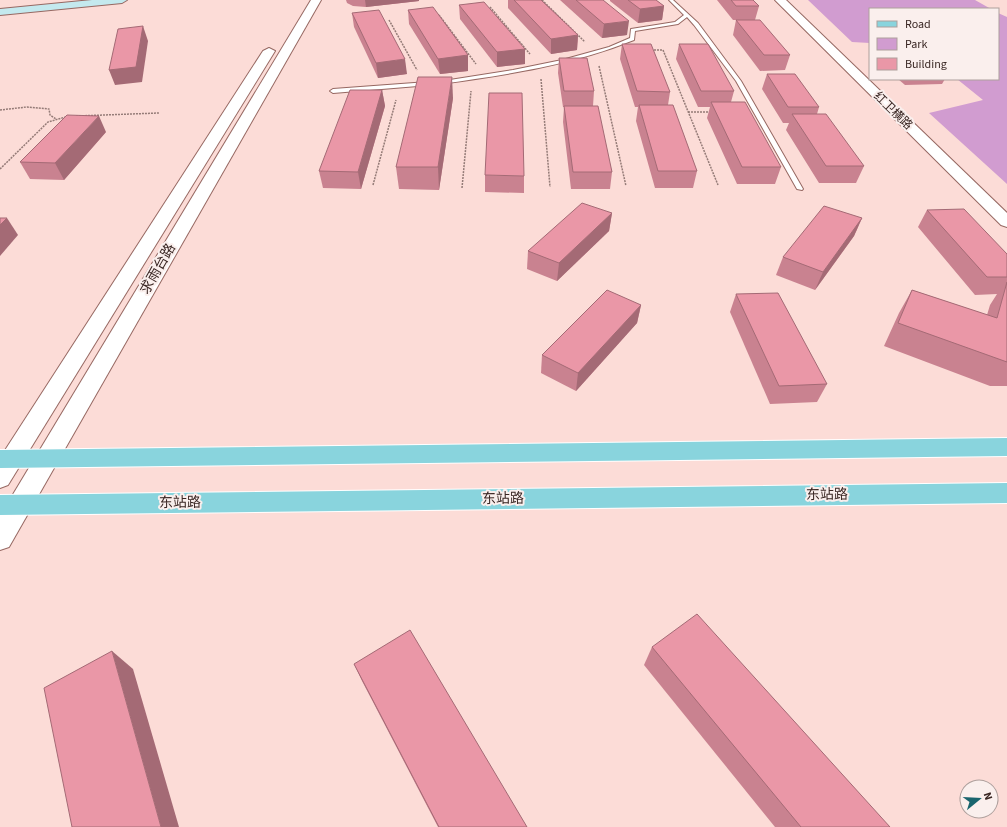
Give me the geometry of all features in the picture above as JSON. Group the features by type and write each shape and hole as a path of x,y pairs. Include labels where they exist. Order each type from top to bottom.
{"main road":[{"path":"0,6 83,0"},
{"path":"0,12 122,0"},
{"path":"6,459 1007,447"},
{"name":"东站路","path":"10,505 1007,493"}],"street":[{"name":"求雨台路","path":"0,478 6,459 301,0"},
{"name":"求雨台路","path":"0,539 10,505 46,458 316,0"},
{"name":"红卫横路","path":"780,0 1007,222"},
{"name":"红卫横路","path":"792,0 869,73"},
{"name":"红卫横路","path":"876,80 1007,204"}],"lane":[{"path":"671,0 697,26 738,81 800,190"},
{"path":"676,23 687,15"},
{"path":"333,91 425,84 485,76 540,66 596,52 632,39 633,30 676,23 683,24"},
{"path":"690,25 697,26"}],"path":[{"path":"542,0 596,52 626,186"},
{"path":"490,7 540,66 550,187"},
{"path":"439,15 485,76"},
{"path":"389,20 425,84"},
{"path":"648,50 663,50 718,185"},
{"path":"462,188 472,78"},
{"path":"373,185 400,86"},
{"path":"0,110 27,107 49,109 50,115 56,120"},
{"path":"688,112 718,112"},
{"path":"0,169 48,122 86,114 159,113"}],"green space":[{"path":"808,0 975,0 989,8 869,8 869,43 852,42"},
{"path":"999,13 1007,17 1007,184 929,113 983,100 958,80 999,80"}],"building":[{"path":"514,0 541,0 578,35 551,39"},
{"path":"576,0 603,0 629,21 604,24"},
{"path":"628,0 656,0 664,6 640,9"},
{"path":"731,0 753,0 759,6 736,6"},
{"path":"484,2 525,49 497,52 459,5"},
{"path":"433,7 468,55 438,59 408,10"},
{"path":"379,10 405,59 376,63 352,13"},
{"path":"736,20 760,20 790,55 764,55"},
{"path":"143,26 136,67 109,70 118,29"},
{"path":"622,44 651,44 670,92 637,91"},
{"path":"679,44 708,44 734,91 701,91"},
{"path":"559,58 587,58 594,91 564,91"},
{"path":"767,74 795,74 819,107 788,107"},
{"path":"418,77 452,77 438,167 396,167"},
{"path":"350,90 382,90 358,172 319,171"},
{"path":"489,93 522,93 524,176 485,175"},
{"path":"711,102 745,102 781,167 742,167"},
{"path":"639,105 673,105 697,171 658,171"},
{"path":"564,106 598,106 612,172 573,172"},
{"path":"792,114 826,114 864,166 826,166"},
{"path":"67,115 99,116 55,163 20,162"},
{"path":"582,203 612,213 559,263 528,251"},
{"path":"824,206 862,218 823,272 783,257"},
{"path":"964,209 1007,254 1007,277 987,277 927,210"},
{"path":"0,218 7,218 0,225"},
{"path":"1007,282 1007,362 898,323 912,290 997,318"},
{"path":"607,290 641,305 578,373 542,355"},
{"path":"778,293 827,384 779,386 736,294"},
{"path":"697,614 890,827 801,827 652,647"},
{"path":"410,630 527,827 439,827 354,664"},
{"path":"112,651 161,827 72,827 44,688"}]}
